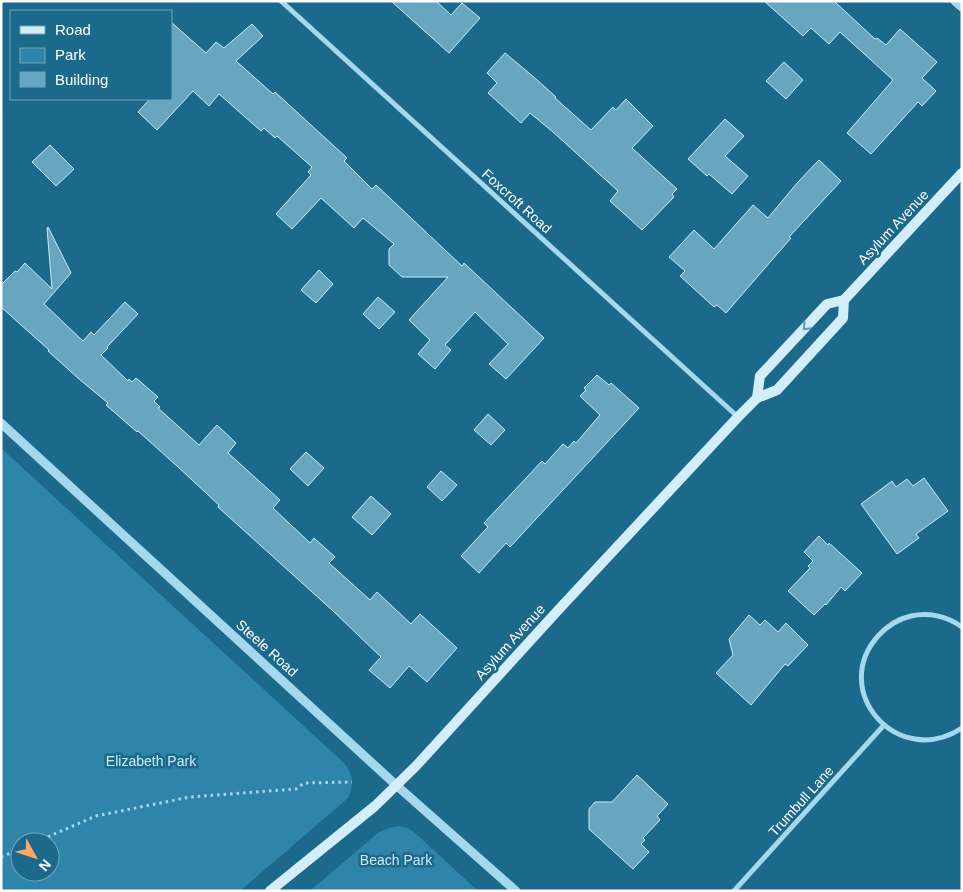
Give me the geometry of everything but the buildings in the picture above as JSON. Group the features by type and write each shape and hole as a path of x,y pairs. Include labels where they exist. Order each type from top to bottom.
{"main road":[{"name":"Asylum Avenue","path":"757,398 760,376 827,304 844,300 962,173"},
{"name":"Asylum Avenue","path":"270,891 375,806 416,766 738,417 757,398 777,390 843,318 844,300"}],"street":[{"name":"Foxcroft Road","path":"281,1 738,417"},
{"path":"955,1 962,7"},
{"name":"Steele Road","path":"1,423 396,785 516,891"},
{"path":"962,627 945,618 932,615 918,615 894,623 882,631 867,653 863,665 862,678 868,704 875,716 894,733 918,740 930,740 942,738 962,728"},
{"name":"Trumbull Lane","path":"734,891 884,726"}],"path":[{"path":"59,832 96,816 190,797 296,789 304,783 352,782"}],"green space":[{"name":"Elizabeth Park","path":"1,448 344,763 349,771 352,784 348,798 240,891 1,891"},
{"name":"Beach Park","path":"398,826 414,832 478,891 310,891 379,832"}]}
